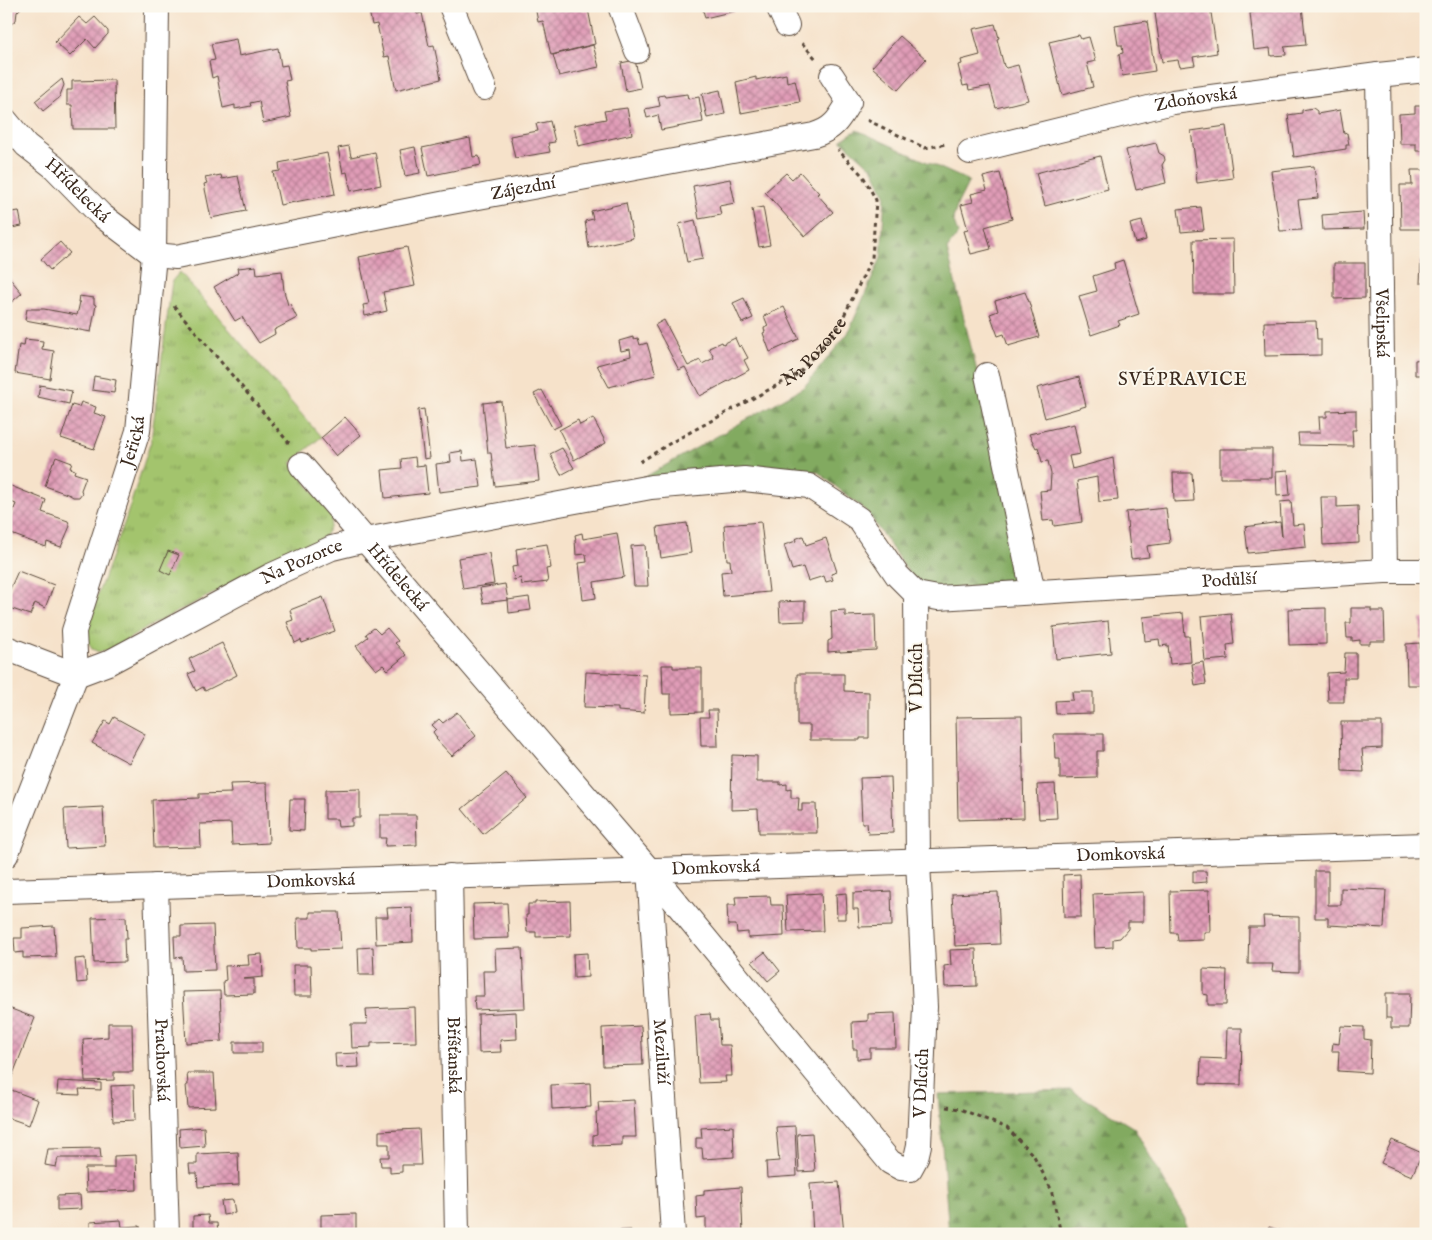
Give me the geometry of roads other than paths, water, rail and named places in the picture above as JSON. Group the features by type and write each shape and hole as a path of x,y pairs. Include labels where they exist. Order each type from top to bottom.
{"street":[{"name":"Jeřická","path":"6,855 76,676 74,631 138,431 154,255 157,6"},
{"path":"451,6 484,88"},
{"path":"620,6 637,51"},
{"name":"Zdoňovská","path":"970,152 1173,102 1426,70"},
{"name":"Všelipská","path":"1378,75 1385,571"},
{"name":"Zájezdní","path":"154,255 176,257 446,203 824,132 836,124 849,102 832,76"},
{"name":"Hřídelecká","path":"6,121 16,146 54,167 101,215 154,255"},
{"path":"987,375 1033,592"},
{"name":"Hřídelecká","path":"301,465 649,870"},
{"name":"Na Pozorce","path":"76,676 108,663 270,576 332,548 365,540 651,487 744,479 809,486 860,519 897,576 916,594"},
{"name":"Podůlší","path":"916,594 938,598 1385,571 1426,571"},
{"name":"V Dílcích","path":"649,870 890,1162 901,1168 910,1168 916,1158 919,1145 925,1007 918,861 916,594"},
{"path":"6,648 76,676"},
{"name":"Domkovská","path":"6,891 1426,845"},
{"name":"Meziluží","path":"649,870 673,1234"},
{"name":"Bříšťanská","path":"450,876 457,1234"},
{"name":"Prachovská","path":"156,886 167,1234"}],"district":[{"name":"SVÉPRAVICE","path":"1183,380"}]}
